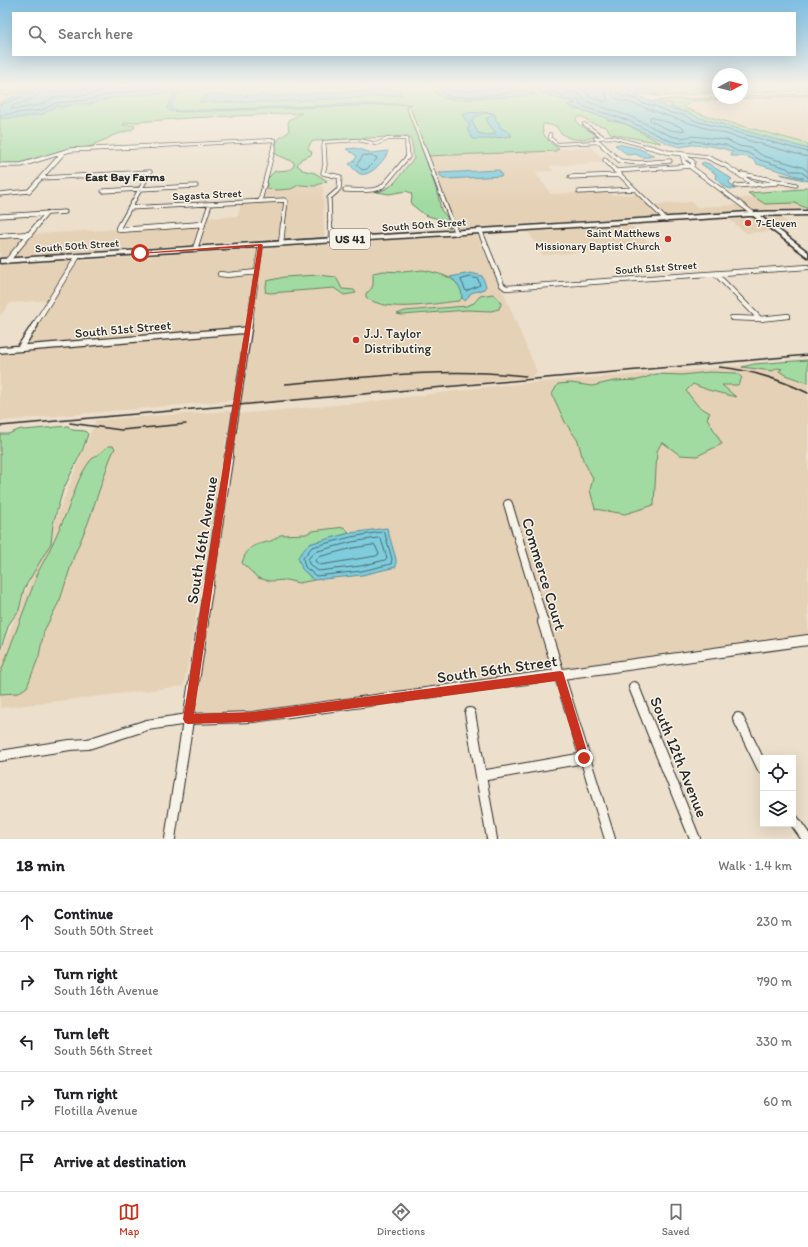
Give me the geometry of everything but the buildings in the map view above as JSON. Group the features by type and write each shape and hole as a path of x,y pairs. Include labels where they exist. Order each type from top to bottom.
{"main road":[{"name":"South 50th Street","path":"3,261 808,211"}],"street":[{"path":"415,125 456,233"},
{"path":"586,125 602,136 638,143 685,157 697,155 708,157 732,168 755,185"},
{"path":"550,134 550,138 557,144 599,142"},
{"path":"602,136 595,138 620,161 638,163 670,161"},
{"path":"332,241 332,230 330,230 329,198 338,190 342,192 345,190 376,189 382,187 401,163 408,157 406,140 402,138 388,139 376,144 360,140 324,142 325,165 323,173 340,177 338,190"},
{"path":"0,165 21,165 66,151 275,140 260,201"},
{"path":"0,194 29,191 66,151"},
{"path":"667,152 670,161 675,165"},
{"path":"685,157 684,162 692,166 808,255"},
{"path":"605,160 666,220"},
{"path":"615,171 692,166"},
{"path":"42,178 150,172 118,228 120,230 203,224"},
{"path":"741,174 753,175 796,185"},
{"path":"570,178 620,175"},
{"path":"736,186 780,182"},
{"path":"103,191 196,186"},
{"path":"579,192 634,189"},
{"name":"Sagasta Street","path":"130,208 285,200 281,244"},
{"path":"195,249 210,204"},
{"path":"0,216 65,212"},
{"path":"3,261 47,213"},
{"name":"South 51st Street","path":"480,231 502,285 506,288 808,267"},
{"path":"0,236 29,234"},
{"name":"South 16th Avenue","path":"170,839 261,245"},
{"path":"20,348 78,256"},
{"path":"220,274 228,275 257,272"},
{"path":"716,274 760,318"},
{"path":"732,318 788,316"},
{"name":"South 51st Street","path":"0,350 248,330"},
{"name":"Commerce Court","path":"508,504 584,758 610,839"},
{"name":"South 56th Street","path":"0,756 70,745 88,744 147,724 188,719 253,717 808,640"},
{"name":"South 12th Avenue","path":"634,687 695,839"},
{"path":"470,713 492,839"},
{"path":"738,718 760,763"},
{"path":"481,776 584,758"},
{"path":"796,824 806,839"}],"shaded area":[{"path":"737,125 808,125 808,146"},
{"path":"591,147 606,162 549,166 554,171 535,172 551,194 607,191 612,195 638,194 659,216 456,228 426,156"},
{"path":"323,186 324,236 0,257 0,236 206,224 208,218 238,216 241,201 259,199 261,189"},
{"path":"757,197 795,202 805,208 753,211 737,199"},
{"path":"692,202 697,207 739,205 747,211 664,216 651,205"},
{"path":"779,216 793,227 773,228 758,217"},
{"path":"757,218 775,231 746,233 730,220"},
{"path":"632,226 653,247 543,255 528,232"},
{"path":"477,235 502,289 537,372 532,377 240,406 249,333 262,249"},
{"path":"257,249 257,270 247,329 23,347 48,306 79,261"},
{"path":"72,261 48,300 10,303 0,316 0,265"},
{"path":"247,330 235,400 0,421 0,350"},
{"path":"799,361 808,370 808,639 573,668 255,713 192,714 213,587 220,525 238,414 370,402 495,386"},
{"path":"231,411 184,686 0,708 0,655 96,420"}],"green space":[{"path":"0,125 134,125 135,127 131,130 111,136 94,144 95,145 81,149 71,148 21,164 0,165 0,142 2,140"},
{"path":"288,125 543,125 544,135 559,149 555,151 426,156 418,135 438,195 441,210 447,217 449,228 445,226 442,220 425,215 411,204 411,193 406,191 389,194 377,192 390,187 414,159 412,144 410,138 407,136 311,142 308,149 312,152 311,155 301,159 297,165 302,170 315,173 327,181 315,186 299,185 291,189 267,189 267,179 275,171 288,170 294,166 294,162 275,154 276,143 280,138 289,132"},
{"path":"550,125 580,125 598,136 585,139 568,138 559,131 556,126"},
{"path":"599,125 628,125 661,143 611,134 606,127"},
{"path":"725,125 739,125 808,144 808,149"},
{"path":"804,187 808,187 808,209 795,203 765,204 748,193 802,189"},
{"path":"423,270 443,275 454,281 461,291 462,298 459,301 398,306 375,302 366,297 366,293 372,287 373,273 383,271 403,272"},
{"path":"318,275 336,277 342,289 354,290 356,293 344,295 334,288 270,293 265,292 267,281 284,277"},
{"path":"493,294 499,299 501,304 499,309 491,311 467,310 402,315 397,314 405,311 466,306 474,303 480,296"},
{"path":"808,360 808,383 785,375 779,371 782,369 778,368 772,371 742,367 754,364"},
{"path":"709,372 737,373 742,378 738,385 722,385 736,397 708,390 693,384 686,391 698,406 710,413 707,418 722,444 697,456 680,455 662,442 657,451 654,505 625,514 595,509 590,490 593,478 583,460 578,441 565,422 552,394 558,384 571,383 592,386 614,381 638,380 656,374 682,375"},
{"path":"68,426 72,430 85,431 88,434 83,449 63,490 53,524 51,543 24,589 19,610 9,624 0,651 0,434 8,434 21,429"},
{"path":"108,446 113,446 115,448 88,523 74,556 60,600 44,631 39,656 27,687 18,693 0,694 0,674 39,570 58,532 77,484 86,466"},
{"path":"344,527 350,533 309,544 302,569 314,580 299,583 286,580 270,581 258,578 242,563 249,549 275,539 280,535 306,534 312,531"}],"water":[{"path":"474,125 478,133 492,135 496,133 490,125 500,125 512,136 473,139 467,129 470,126"},
{"path":"628,125 725,125 808,149 808,181 780,174 804,178 757,164 749,158 742,156 731,156 730,154 733,152 725,149 692,145 680,147 669,144"},
{"path":"618,144 640,149 655,156 641,157 636,154 628,155 615,145"},
{"path":"355,148 372,153 388,151 377,167 369,173 361,174 349,164 354,161 357,156 346,149"},
{"path":"703,162 709,164 732,179 729,181 735,189 729,189 722,184 715,178 716,174 701,164"},
{"path":"499,170 502,176 443,179 439,173"},
{"path":"471,273 482,276 486,286 484,289 471,293 465,301 462,298 459,286 450,277"},
{"path":"387,528 396,559 396,567 362,575 314,580 302,569 298,557 309,544 350,533"}],"railway":[{"path":"0,426 808,355"},
{"path":"719,367 742,370 765,376 786,383 808,393"},
{"path":"285,384 375,376 466,372 526,376"},
{"path":"70,423 121,430 186,424"}],"place":[{"name":"7-Eleven","path":"748,223"},
{"name":"Saint Matthews Missionary Baptist Church","path":"668,239"},
{"name":"J.J. Taylor Distributing","path":"356,340"}],"district":[{"name":"East Bay Farms","path":"125,177"}],"route":[{"path":"140,253 261,245 188,719 253,717 560,675 584,758"}]}
